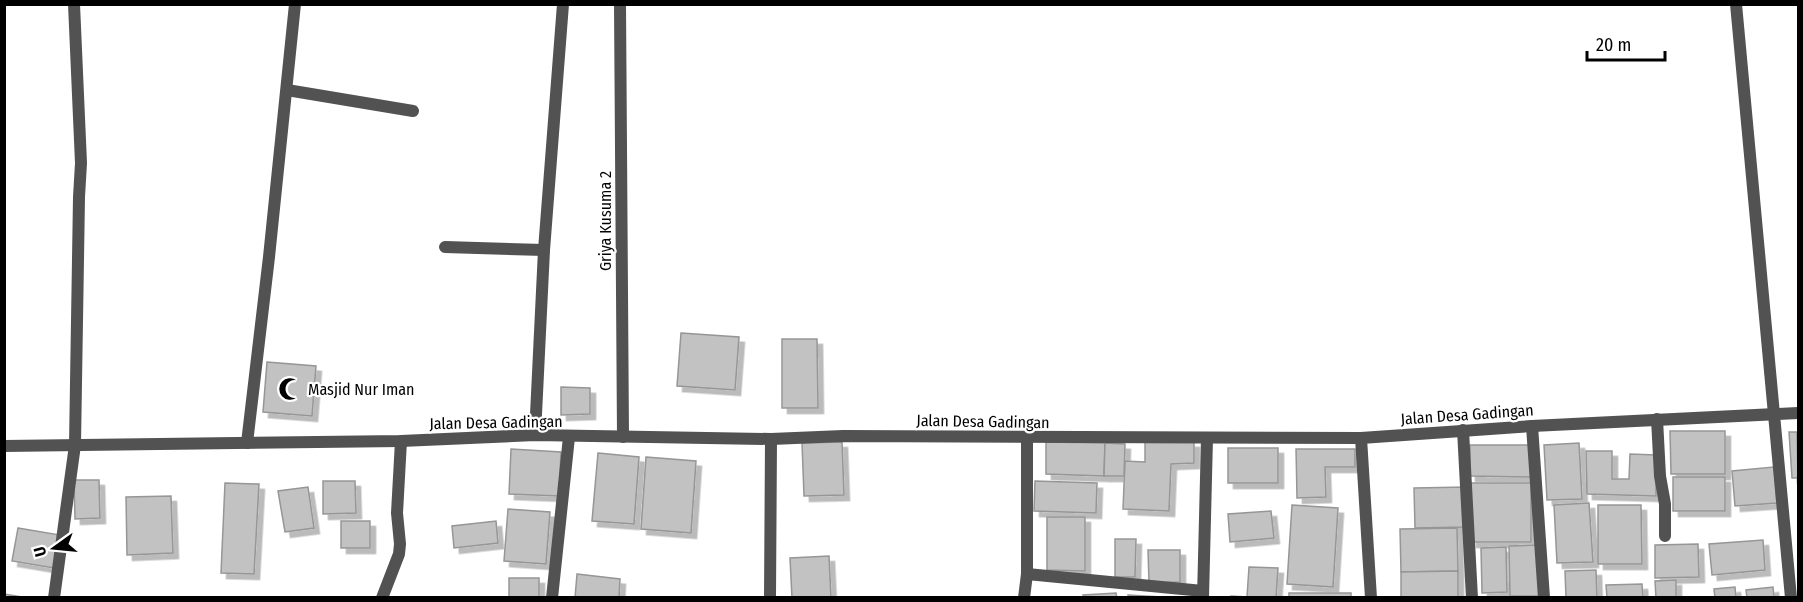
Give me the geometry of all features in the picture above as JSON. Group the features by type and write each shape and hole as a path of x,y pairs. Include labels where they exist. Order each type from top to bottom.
{"street":[{"path":"54,597 75,445 81,163 74,4"},
{"path":"247,442 295,4"},
{"path":"535,435 544,250 563,4"},
{"name":"Griya Kusuma 2","path":"620,4 623,437"},
{"path":"1736,4 1791,597"},
{"path":"287,90 413,111"},
{"path":"445,247 544,250"},
{"name":"Jalan Desa Gadingan","path":"4,446 401,441 535,435 771,439 843,436 1361,438 1532,426 1798,413"},
{"path":"1657,419 1660,476 1665,504 1665,536"},
{"path":"1532,426 1544,597"},
{"path":"1463,430 1472,597"},
{"path":"552,597 569,436"},
{"path":"1024,597 1027,574 1027,438"},
{"path":"1027,574 1203,594 1207,438"},
{"path":"1361,438 1371,597"},
{"path":"770,597 771,439"},
{"path":"382,597 399,554 397,513 401,441"}],"building":[{"path":"681,333 739,337 735,390 677,386"},
{"path":"782,339 817,339 818,408 782,408"},
{"name":"Masjid Nur Iman","path":"267,362 316,366 312,416 263,412"},
{"path":"561,387 590,388 590,414 561,415"},
{"path":"1670,431 1725,431 1725,474 1671,474"},
{"path":"1789,432 1797,432 1798,478 1792,478"},
{"path":"842,442 844,495 804,496 802,443"},
{"path":"1046,442 1105,443 1104,476 1046,474"},
{"path":"1145,442 1194,442 1194,463 1171,464 1169,511 1123,509 1125,461 1145,462"},
{"path":"1105,443 1125,444 1124,476 1104,476"},
{"path":"1579,443 1582,499 1547,500 1544,445"},
{"path":"1470,445 1531,445 1531,477 1470,476"},
{"path":"1228,448 1278,448 1278,483 1228,483"},
{"path":"511,449 561,452 559,496 509,494"},
{"path":"1296,449 1355,449 1355,467 1325,467 1326,497 1297,498"},
{"path":"1586,451 1612,451 1612,479 1629,479 1630,454 1656,455 1656,496 1587,494"},
{"path":"598,453 639,457 634,524 592,521"},
{"path":"646,457 696,461 691,533 641,529"},
{"path":"1774,467 1777,503 1735,506 1732,471"},
{"path":"1673,477 1725,477 1725,511 1673,511"},
{"path":"74,480 99,480 100,518 75,519"},
{"path":"323,481 355,481 356,513 323,514"},
{"path":"1035,481 1097,483 1096,513 1034,511"},
{"path":"225,483 259,484 254,574 221,573"},
{"path":"1471,483 1531,483 1531,542 1471,542"},
{"path":"308,487 314,528 285,532 278,491"},
{"path":"1466,487 1467,527 1415,528 1414,488"},
{"path":"171,496 173,553 127,555 126,497"},
{"path":"1589,503 1593,562 1557,563 1554,505"},
{"path":"1292,505 1338,508 1333,587 1287,584"},
{"path":"1598,505 1641,505 1642,564 1598,564"},
{"path":"508,509 550,512 546,564 504,561"},
{"path":"1271,511 1274,538 1230,542 1228,514"},
{"path":"1047,517 1085,517 1085,571 1047,570"},
{"path":"341,521 370,521 370,548 341,548"},
{"path":"496,521 498,543 454,548 452,526"},
{"path":"18,528 60,535 54,568 12,561"},
{"path":"1457,528 1458,571 1401,572 1400,529"},
{"path":"1115,539 1136,539 1135,577 1115,577"},
{"path":"1763,540 1765,570 1712,575 1709,544"},
{"path":"1698,544 1699,577 1655,578 1655,545"},
{"path":"1538,545 1539,596 1510,596 1509,546"},
{"path":"1506,547 1507,592 1482,593 1481,548"},
{"path":"1148,550 1180,550 1180,582 1149,583"},
{"path":"829,556 831,598 792,598 790,558"},
{"path":"1249,567 1278,568 1276,598 1231,598 1231,596 1247,597"},
{"path":"1596,570 1597,598 1566,598 1565,571"},
{"path":"1458,571 1458,598 1401,598 1401,572"},
{"path":"577,574 620,579 619,598 575,598"},
{"path":"509,578 539,578 539,598 509,598"},
{"path":"1676,580 1676,598 1656,598 1655,581"},
{"path":"1642,584 1643,598 1607,598 1606,585"},
{"path":"1735,587 1736,598 1715,598 1714,589"},
{"path":"1773,587 1774,598 1747,598 1746,590"},
{"path":"1116,593 1117,598 1083,598 1083,595"},
{"path":"1289,593 1351,593 1351,598 1289,598"},
{"path":"4,594 28,598 4,598"},
{"path":"1128,595 1161,597 1161,598 1128,598"}],"place":[{"name":"Masjid Nur Iman","path":"290,389"}]}
